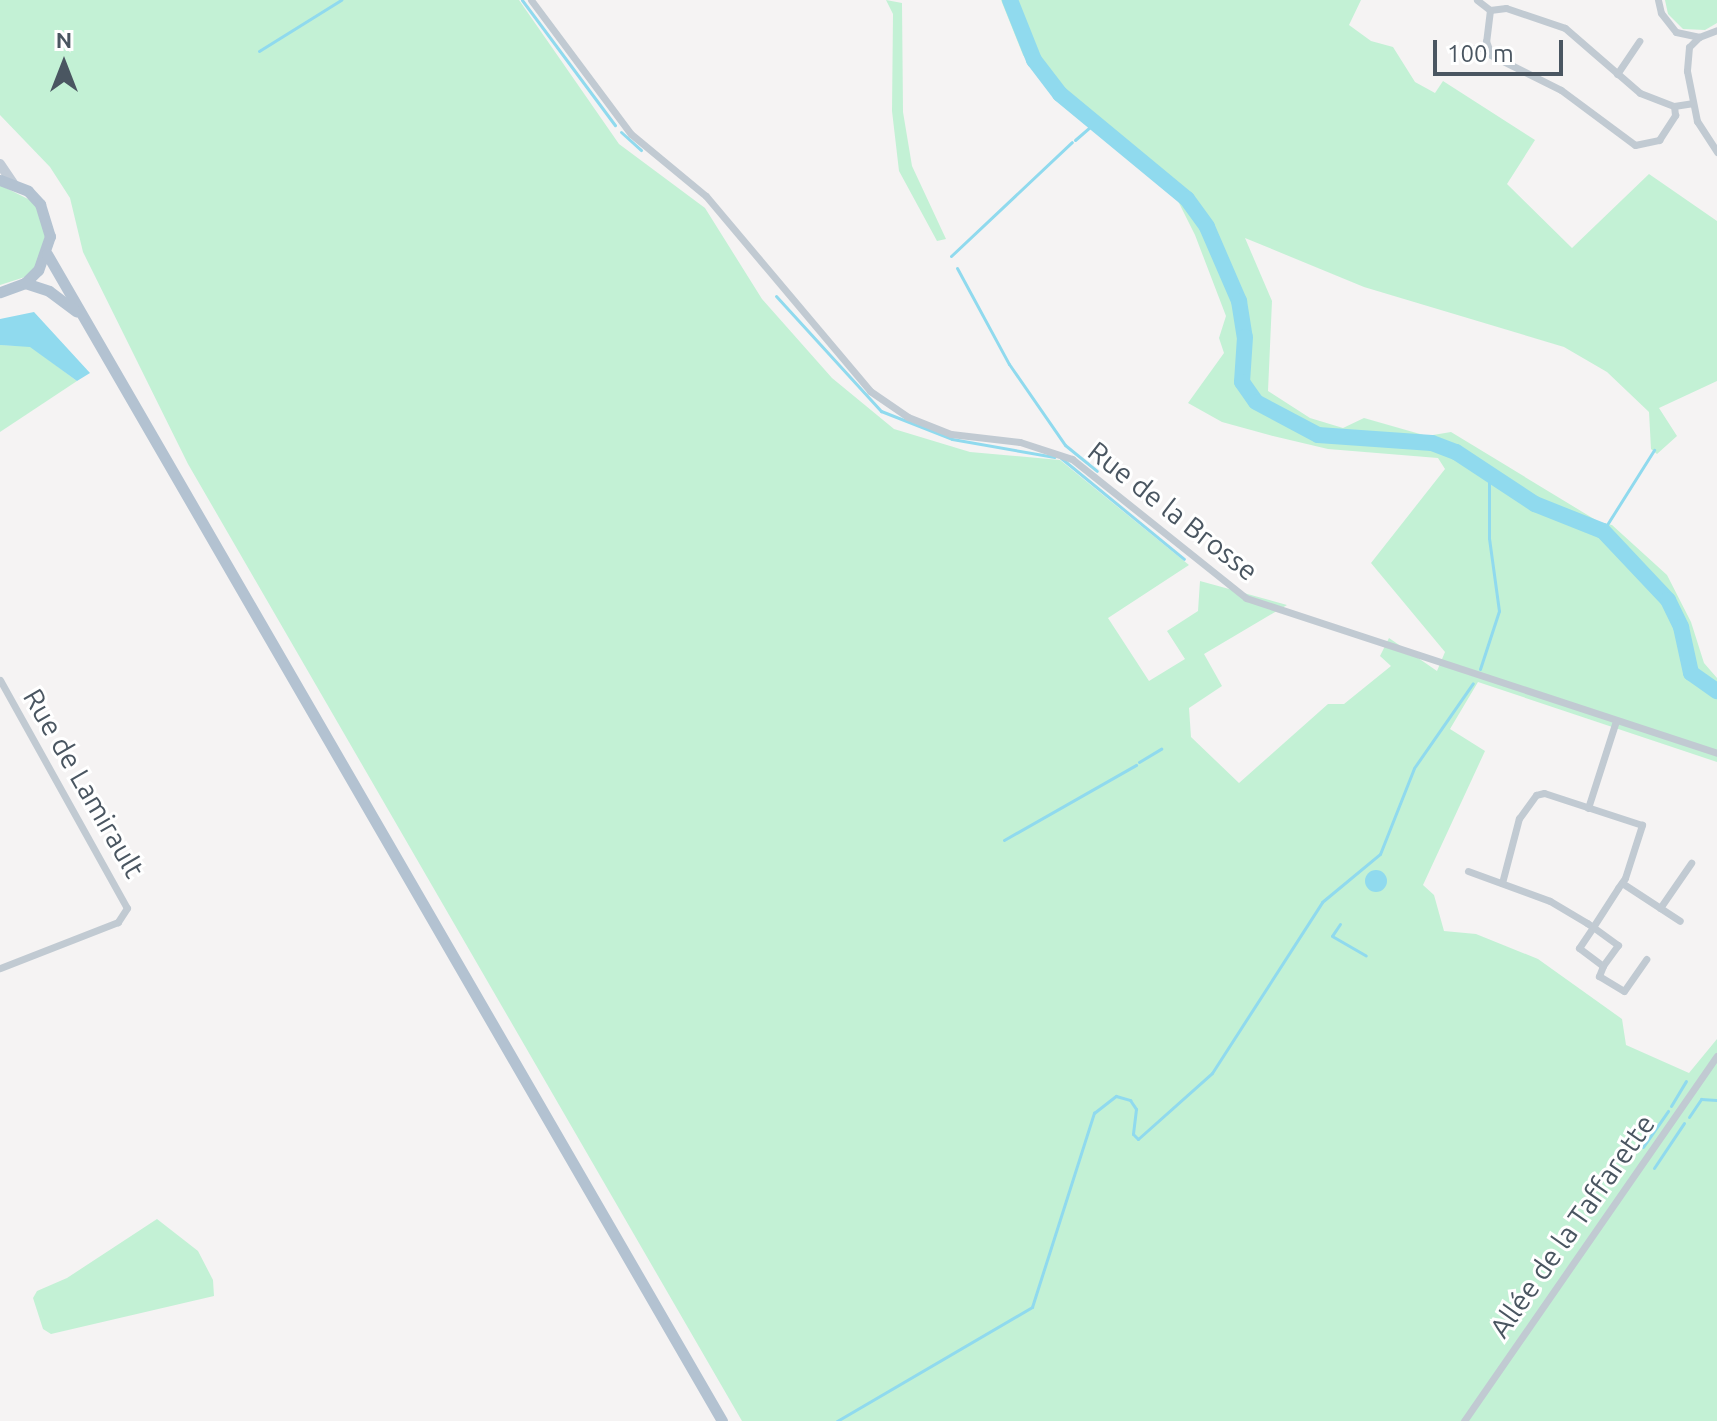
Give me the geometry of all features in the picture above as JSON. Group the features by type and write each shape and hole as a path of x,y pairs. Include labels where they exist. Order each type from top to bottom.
{"main road":[{"path":"0,164 13,183 40,204 47,219 47,254 79,314 722,1421"},
{"path":"0,180 13,183"},
{"path":"0,292 25,283 47,254"},
{"path":"25,283 49,291 79,314"}],"street":[{"name":"Rue de la Brosse","path":"531,0 631,134 706,196 870,391 908,417 951,434 1020,442 1072,459 1246,598 1717,753"},
{"path":"1477,0 1490,10 1506,8 1565,28 1640,93 1674,106 1692,103"},
{"path":"1658,0 1667,24 1699,37"},
{"path":"1486,48 1490,10"},
{"path":"1717,30 1699,37 1689,47 1692,103 1717,152"},
{"path":"1617,74 1639,41"},
{"path":"1472,48 1486,48 1501,62 1561,90 1635,145 1659,140 1675,115 1674,106"},
{"name":"Rue de Lamirault","path":"0,680 127,908 118,922 0,968"},
{"path":"1588,808 1616,721"},
{"path":"1502,883 1519,818 1536,795 1544,793 1642,825 1622,883 1579,948 1603,966"},
{"path":"1660,908 1691,863"},
{"path":"1468,871 1550,901 1618,945 1599,976 1624,991 1646,959"},
{"path":"1622,883 1680,921"},
{"name":"Allée de la Taffarette","path":"1464,1421 1717,1056"}],"green space":[{"path":"0,0 519,0 619,144 705,208 762,299 832,378 894,429 970,452 1060,460 1189,565 1108,618 1149,681 1185,659 1167,631 1198,611 1200,581 1287,605 1204,654 1222,686 1189,708 1191,737 1239,783 1328,704 1344,704 1391,666 1380,656 1389,638 1437,671 1445,652 1371,563 1445,469 1438,458 1328,449 1273,436 1222,422 1188,403 1224,353 1219,338 1226,316 1195,235 1178,201 1049,89 1023,55 1001,0 1361,0 1349,25 1371,41 1393,47 1415,82 1435,93 1443,81 1535,140 1507,184 1572,248 1649,174 1717,221 1717,381 1659,408 1677,436 1657,454 1651,449 1649,412 1607,372 1564,347 1364,287 1245,238 1272,301 1268,391 1310,418 1343,428 1364,418 1427,436 1451,432 1599,522 1612,525 1667,575 1691,622 1704,663 1717,678 1717,762 1478,682 1450,729 1485,751 1423,885 1434,895 1444,931 1476,934 1538,959 1622,1019 1626,1045 1689,1073 1717,1039 1717,1421 742,1421 188,464 83,252 70,198 50,167 0,115"},
{"path":"886,0 902,3 903,112 912,166 946,239 937,241 899,171 892,111 893,14"},
{"path":"1665,0 1717,0 1717,23 1705,30 1683,29 1668,14"},
{"path":"0,185 34,202 46,233 37,265 25,277 0,285"},
{"path":"0,345 30,346 77,381 0,432"},
{"path":"157,1219 198,1251 213,1280 214,1296 51,1334 43,1329 33,1298 37,1291 67,1278"}],"water":[{"path":"34,312 90,373 77,381 30,347 0,345 0,319"},
{"path":"1376,870 1387,881 1376,892 1365,881"}],"waterway":[{"path":"259,51 341,0"},
{"path":"522,0 615,125"},
{"path":"1010,0 1034,60 1060,94 1187,199 1207,227 1239,301 1245,337 1242,382 1256,402 1318,435 1432,443 1456,452 1535,504 1603,531 1668,600 1681,627 1691,673 1717,691"},
{"path":"1075,140 1096,122"},
{"path":"621,132 641,150"},
{"path":"951,256 1072,142"},
{"path":"957,268 1009,364 1065,445 1097,471"},
{"path":"776,296 881,411 952,439 1054,457"},
{"path":"1603,531 1654,450"},
{"path":"1061,458 1184,559"},
{"path":"1480,669 1499,611 1489,538 1489,471"},
{"path":"837,1421 1032,1307 1094,1113 1116,1096 1130,1100 1136,1109 1133,1134 1138,1139 1212,1073 1322,902 1380,854 1414,768 1473,683"},
{"path":"1139,762 1161,749"},
{"path":"1004,840 1136,765"},
{"path":"1340,924 1332,936 1366,956"},
{"path":"1671,1106 1686,1081"},
{"path":"1689,1117 1701,1099 1717,1100"},
{"path":"1643,1147 1668,1111"},
{"path":"1654,1168 1684,1123"}]}
